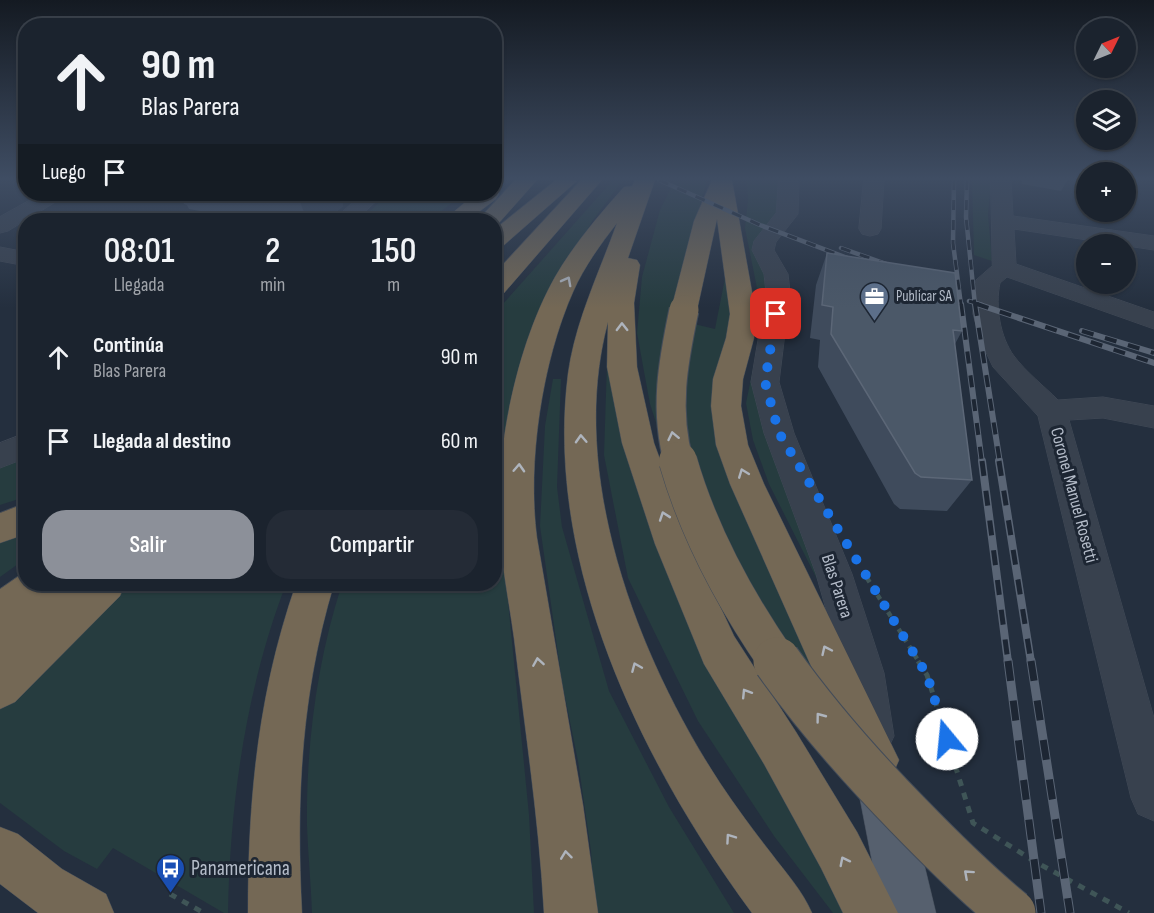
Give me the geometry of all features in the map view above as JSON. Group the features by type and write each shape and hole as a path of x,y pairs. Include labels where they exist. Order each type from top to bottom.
{"highway":[{"path":"502,235 517,223"},
{"path":"502,280 554,223"},
{"path":"571,913 567,856 517,525 519,461 530,390 553,308 580,256 604,223"},
{"path":"629,223 592,329 583,376 581,429 584,484 595,550 616,619 654,709 700,795 774,899"},
{"path":"635,223 621,303 622,367 638,444 673,544 719,650 798,778 839,850 871,913"},
{"path":"705,223 671,377 671,427 680,471 719,568 755,629 823,721 874,781 949,856 1012,913"},
{"path":"729,223 743,314 740,338 728,379 726,406 732,445 747,484 876,760"},
{"path":"0,519 18,514"},
{"path":"0,528 18,521"},
{"path":"0,598 18,584"},
{"path":"0,613 27,591"},
{"path":"0,649 70,591"},
{"path":"0,687 99,591"},
{"path":"275,913 273,851 279,740 294,649 313,591"},
{"path":"0,852 44,887 87,913"}],"main road":[{"path":"876,760 909,913"}],"street":[{"name":"Blas Parera","path":"780,223 765,241 762,250 776,274 778,292 765,382 779,433 834,574 864,673 876,760"},
{"path":"870,229 871,223"},
{"path":"1004,223 1004,268 1154,321"},
{"path":"1008,223 1154,243"},
{"path":"0,254 18,257"},
{"name":"Coronel Manuel Rosetti","path":"1004,268 988,280 985,295 986,314 994,342 1003,361 1052,412 1154,798"},
{"path":"1052,412 1082,406 1107,406 1154,417"},
{"path":"0,456 18,448"}],"path":[{"path":"865,575 927,675 973,823 1034,861 1129,913"},
{"path":"171,894 204,913"}],"green space":[{"path":"575,223 591,223 551,291 503,550 529,815 534,913 312,913 307,826 311,734 326,643 340,591 502,591 502,305"},
{"path":"657,223 695,223 669,318 715,329 725,278 735,310 722,369 817,662 830,718 695,543 650,404 637,333 642,277"},
{"path":"746,223 773,223 764,232 772,286 769,339 826,597 769,484 753,440 746,403 762,325"},
{"path":"973,223 989,223 992,261 974,255"},
{"path":"607,363 848,913 833,913 774,836 698,721 628,578 604,455"},
{"path":"553,379 561,379 557,487 562,527 609,691 669,807 734,913 595,913 591,851 578,761 562,682 540,526 545,426"},
{"path":"18,459 18,499 0,505 0,465"},
{"path":"18,534 18,564 0,577 0,541"},
{"path":"118,591 284,591 260,664 243,746 232,829 228,913 224,913 113,848 97,869 64,851 0,803 0,709"}],"building":[{"path":"827,253 955,273 962,331 953,330 972,480 921,477 915,473 831,334 833,307 822,305"}],"railway":[{"path":"755,223 850,259"},
{"path":"953,223 953,243 961,305"},
{"path":"967,223 975,303"},
{"path":"841,248 892,266"},
{"path":"969,301 975,303"},
{"path":"975,303 982,305"},
{"path":"961,304 982,463"},
{"path":"975,304 1000,463"},
{"path":"977,304 1154,363"},
{"path":"1082,331 1154,353"},
{"path":"982,461 1008,662"},
{"path":"999,461 1031,662"},
{"path":"1008,661 1041,913"},
{"path":"1031,661 1070,913"}],"place":[{"name":"Publicar SA","path":"875,322"},
{"name":"Panamericana","path":"170,894"}],"route":[{"path":"776,314 765,382 779,433 927,675 947,739"}]}
